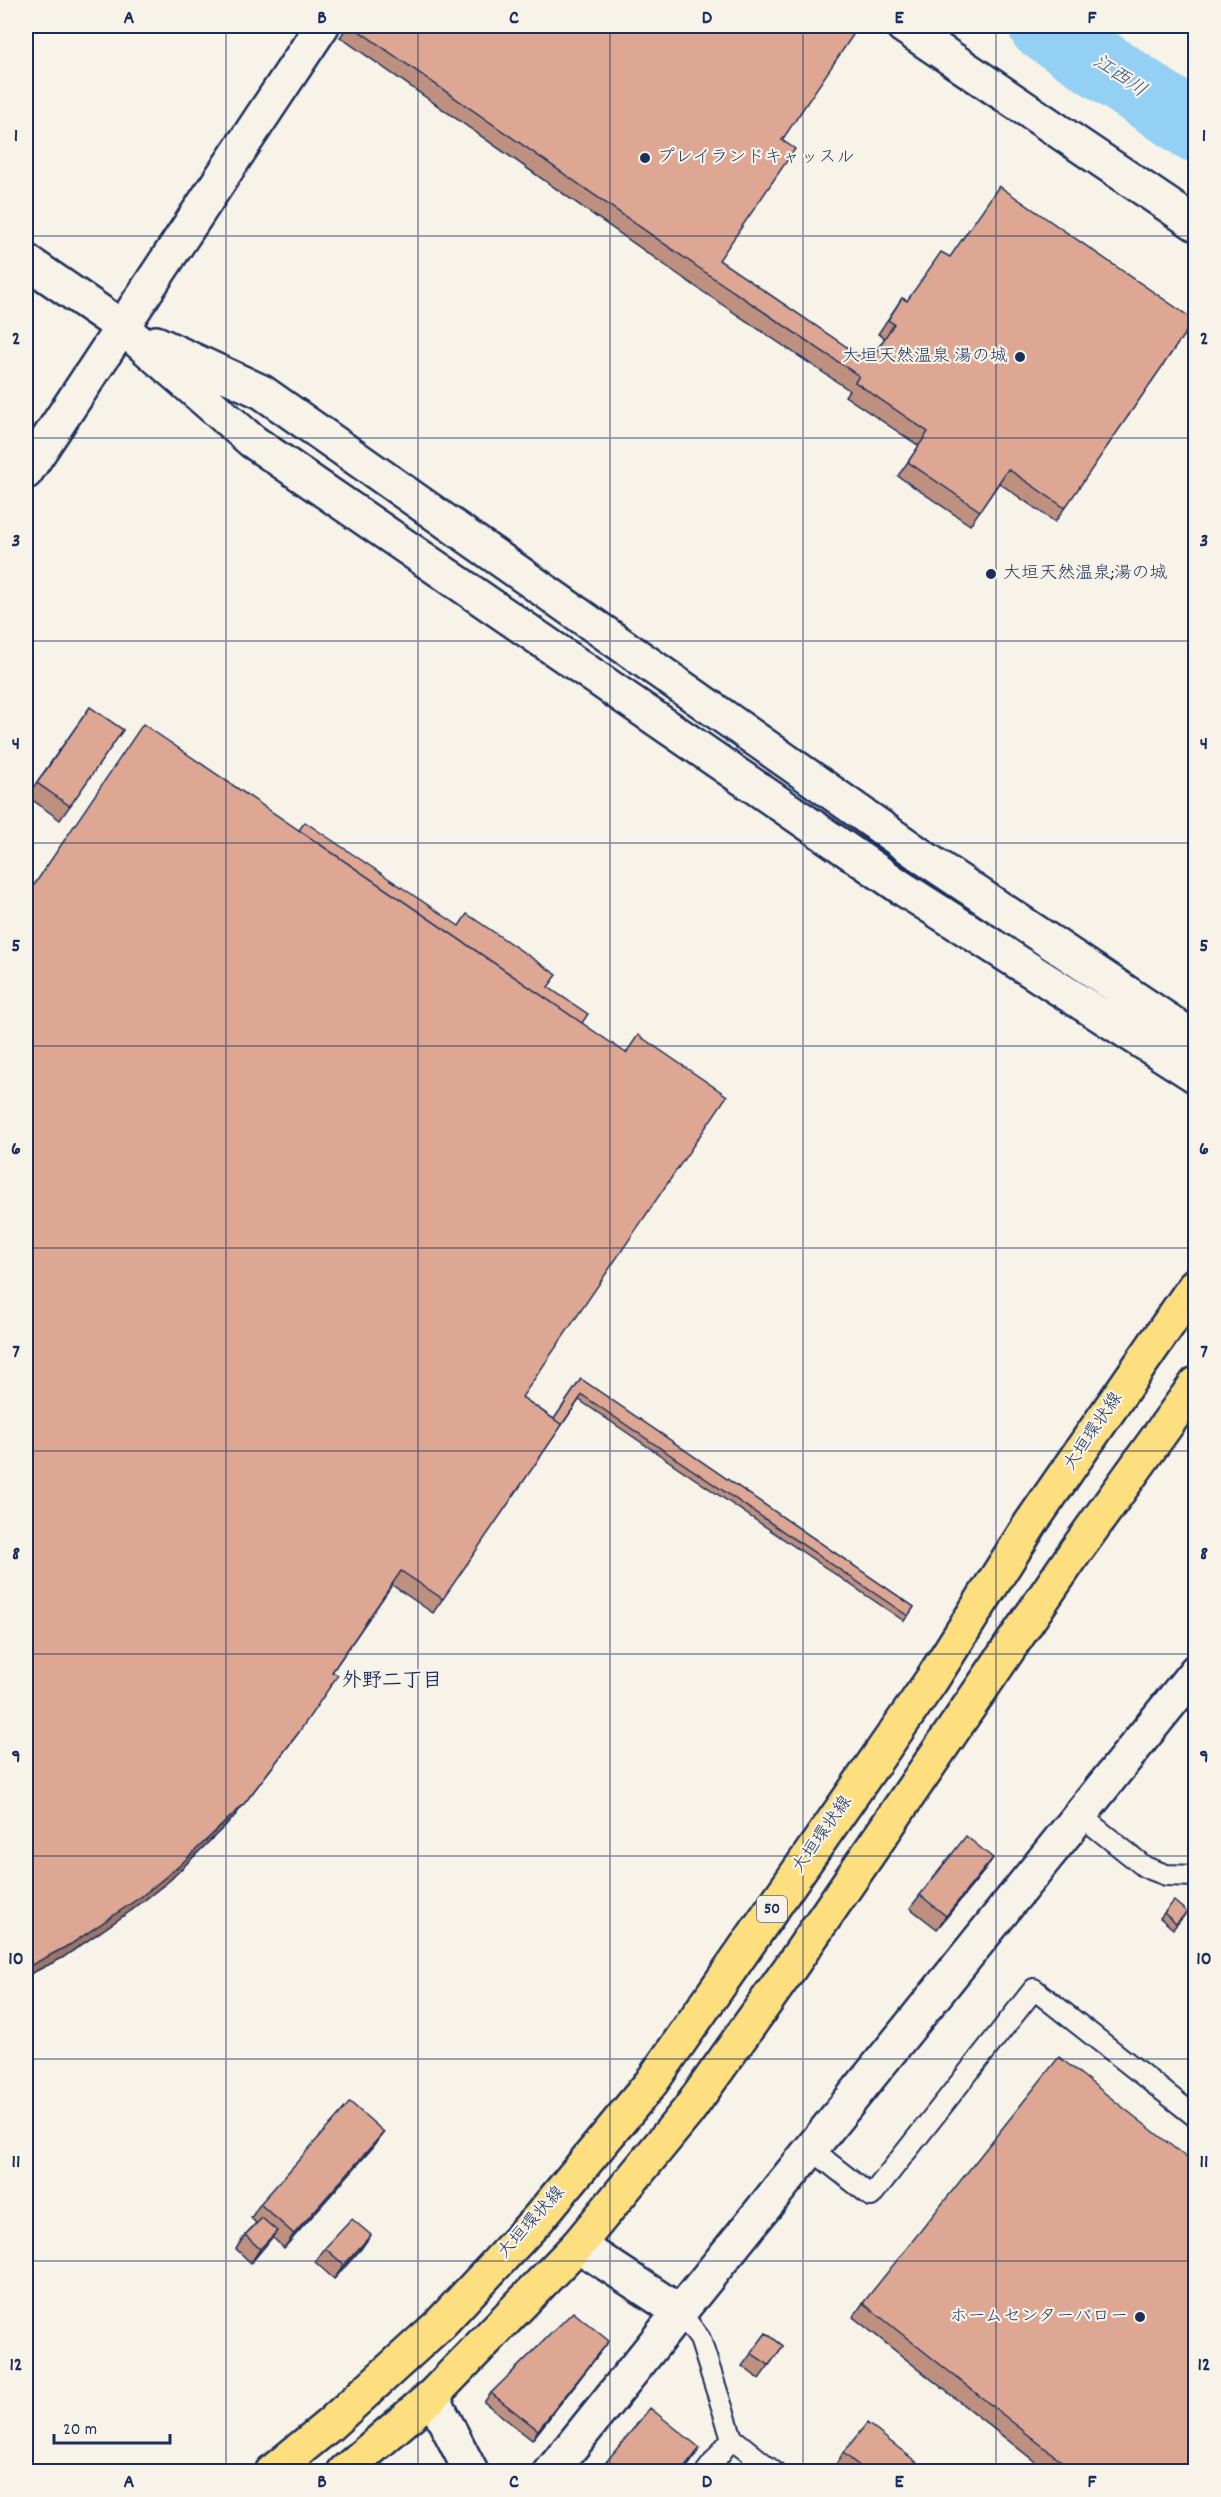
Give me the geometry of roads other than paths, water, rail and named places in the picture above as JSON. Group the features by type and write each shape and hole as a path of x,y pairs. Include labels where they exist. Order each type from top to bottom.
{"main road":[{"name":"大垣環状線","path":"272,2472 328,2426 439,2325 537,2219 651,2083 931,1681 1031,1523 1196,1284"},
{"path":"344,2472 432,2396 578,2245 688,2111 790,1968 1075,1552 1196,1384"}],"street":[{"path":"26,472 322,26"},
{"path":"903,26 1196,224"},
{"path":"26,261 122,327 252,441 905,890 1196,1076"},
{"path":"122,327 262,392 926,859 1196,1039"},
{"path":"551,2472 1196,1671"},
{"path":"578,2245 680,2312"},
{"path":"432,2396 471,2472"}],"lane":[{"path":"1080,1815 1144,1867 1167,1875 1196,1876"},
{"path":"811,2149 871,2196 1034,1989 1196,2117"},
{"path":"680,2312 700,2339 732,2438 774,2472"},
{"path":"706,2472 732,2438"}],"waterway":[{"name":"江西川","path":"1043,26 1196,128"}],"place":[{"name":"プレイランドキャッスル","path":"645,158"},
{"name":"大垣天然温泉 湯の城","path":"1020,357"},
{"name":"大垣天然温泉;湯の城","path":"991,574"},
{"name":"ホームセンターバロー","path":"1140,2317"}],"district":[{"name":"外野二丁目","path":"392,1682"}]}
